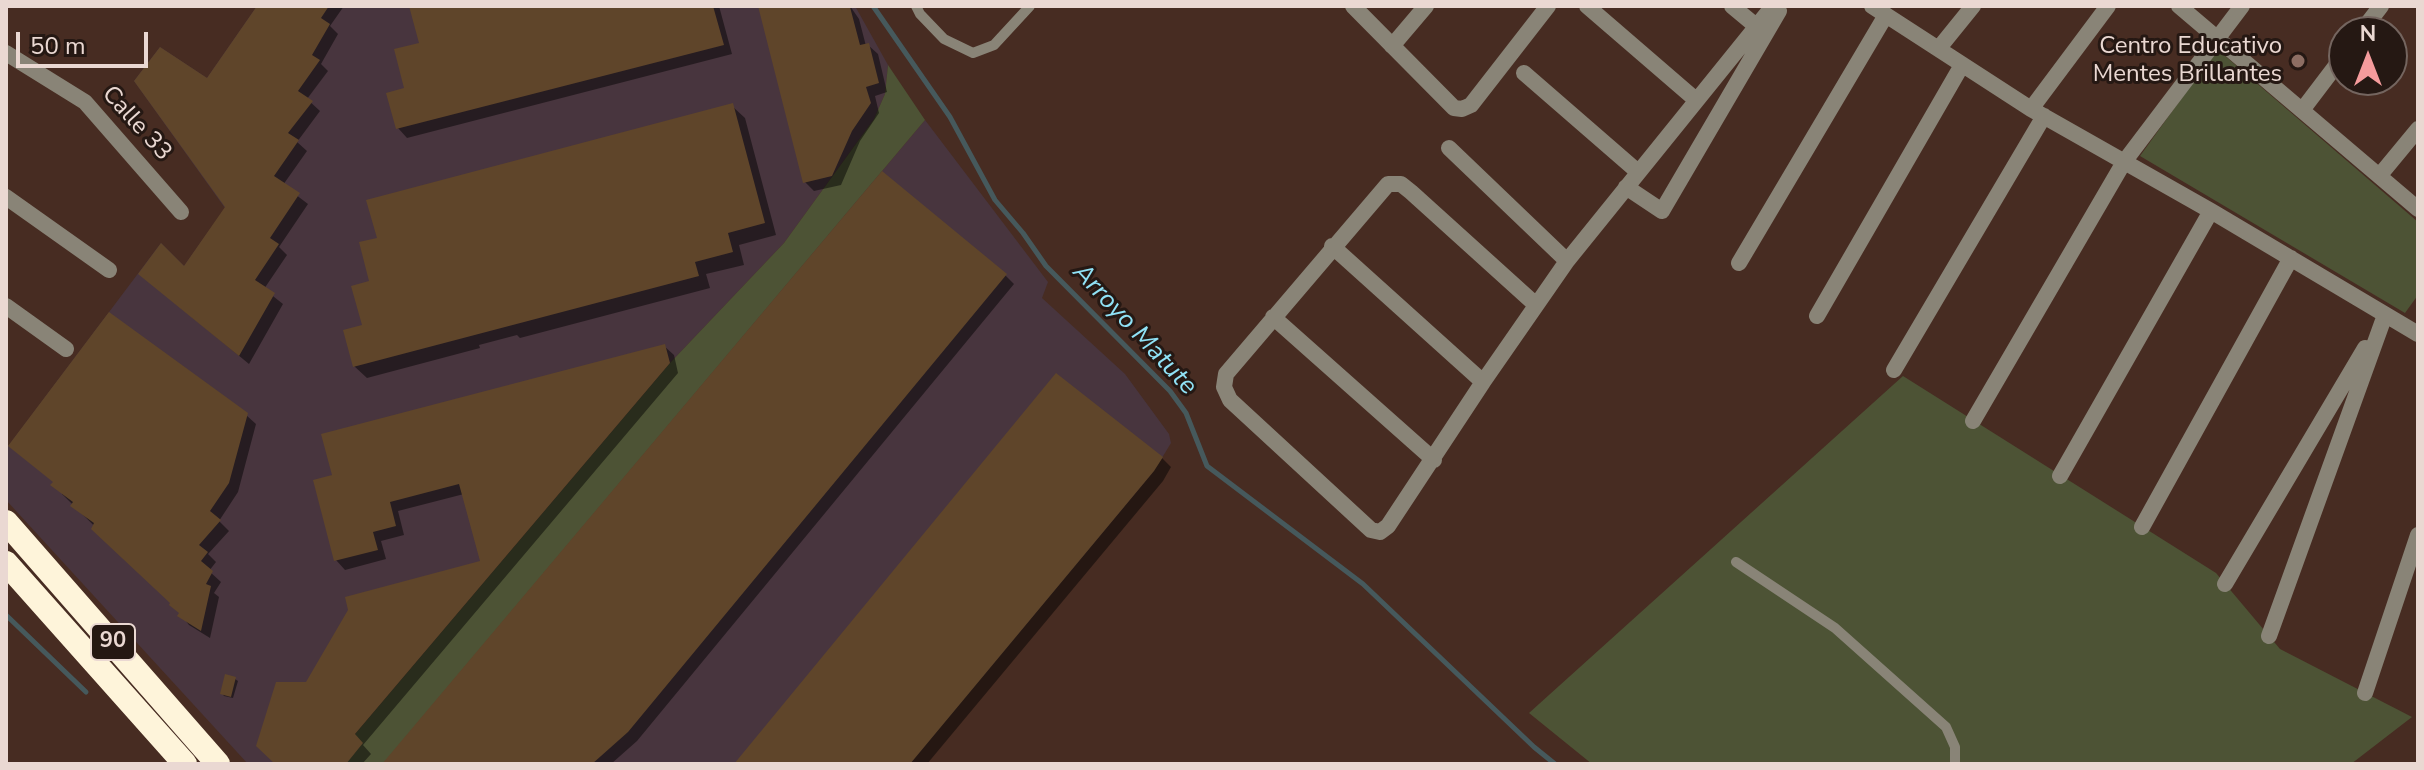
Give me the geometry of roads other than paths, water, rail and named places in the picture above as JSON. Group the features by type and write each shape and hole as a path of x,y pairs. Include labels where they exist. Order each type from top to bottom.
{"highway":[{"name":"90","path":"6,522 218,764"},
{"name":"90","path":"6,563 185,764"}],"street":[{"path":"1353,6 1454,108 1471,105 1548,6"},
{"path":"1392,46 1426,6"},
{"path":"1587,6 1696,100"},
{"path":"1732,6 1756,26"},
{"path":"1536,305 1401,184 1388,184 1226,374 1224,387 1230,400 1371,530 1380,532 1388,526 1434,460 1483,382 1567,261 1773,6"},
{"path":"1626,187 1662,211 1782,6"},
{"path":"1939,48 1973,6"},
{"path":"1894,370 2037,112 2108,6"},
{"path":"2179,6 2418,209"},
{"path":"1973,421 2124,162 2242,6"},
{"path":"1739,263 1879,10 2037,112 2413,331 2418,312"},
{"name":"Calle 33","path":"6,53 85,102 181,212"},
{"path":"1817,316 1962,65"},
{"path":"1524,73 1638,172"},
{"path":"2303,109 2328,76"},
{"path":"2380,175 2418,129"},
{"path":"1449,148 1567,261"},
{"path":"6,197 109,270"},
{"path":"2060,476 2211,211"},
{"path":"1332,246 1483,382"},
{"path":"2142,527 2291,258"},
{"path":"6,306 66,349"},
{"path":"2225,584 2385,315"},
{"path":"2269,636 2385,315"},
{"path":"1273,317 1434,460"},
{"path":"2365,693 2418,535"}],"lane":[{"path":"916,6 944,39 973,53 994,45 1030,6"},
{"path":"1736,562 1835,628 1946,727 1955,747 1955,764"}],"waterway":[{"name":"Arroyo Matute","path":"873,6 950,117 995,200 1046,266 1170,391 1186,413 1207,466 1363,584 1555,764"},
{"path":"6,615 86,692"}],"place":[{"name":"Centro Educativo Mentes Brillantes","path":"2298,61"}]}
